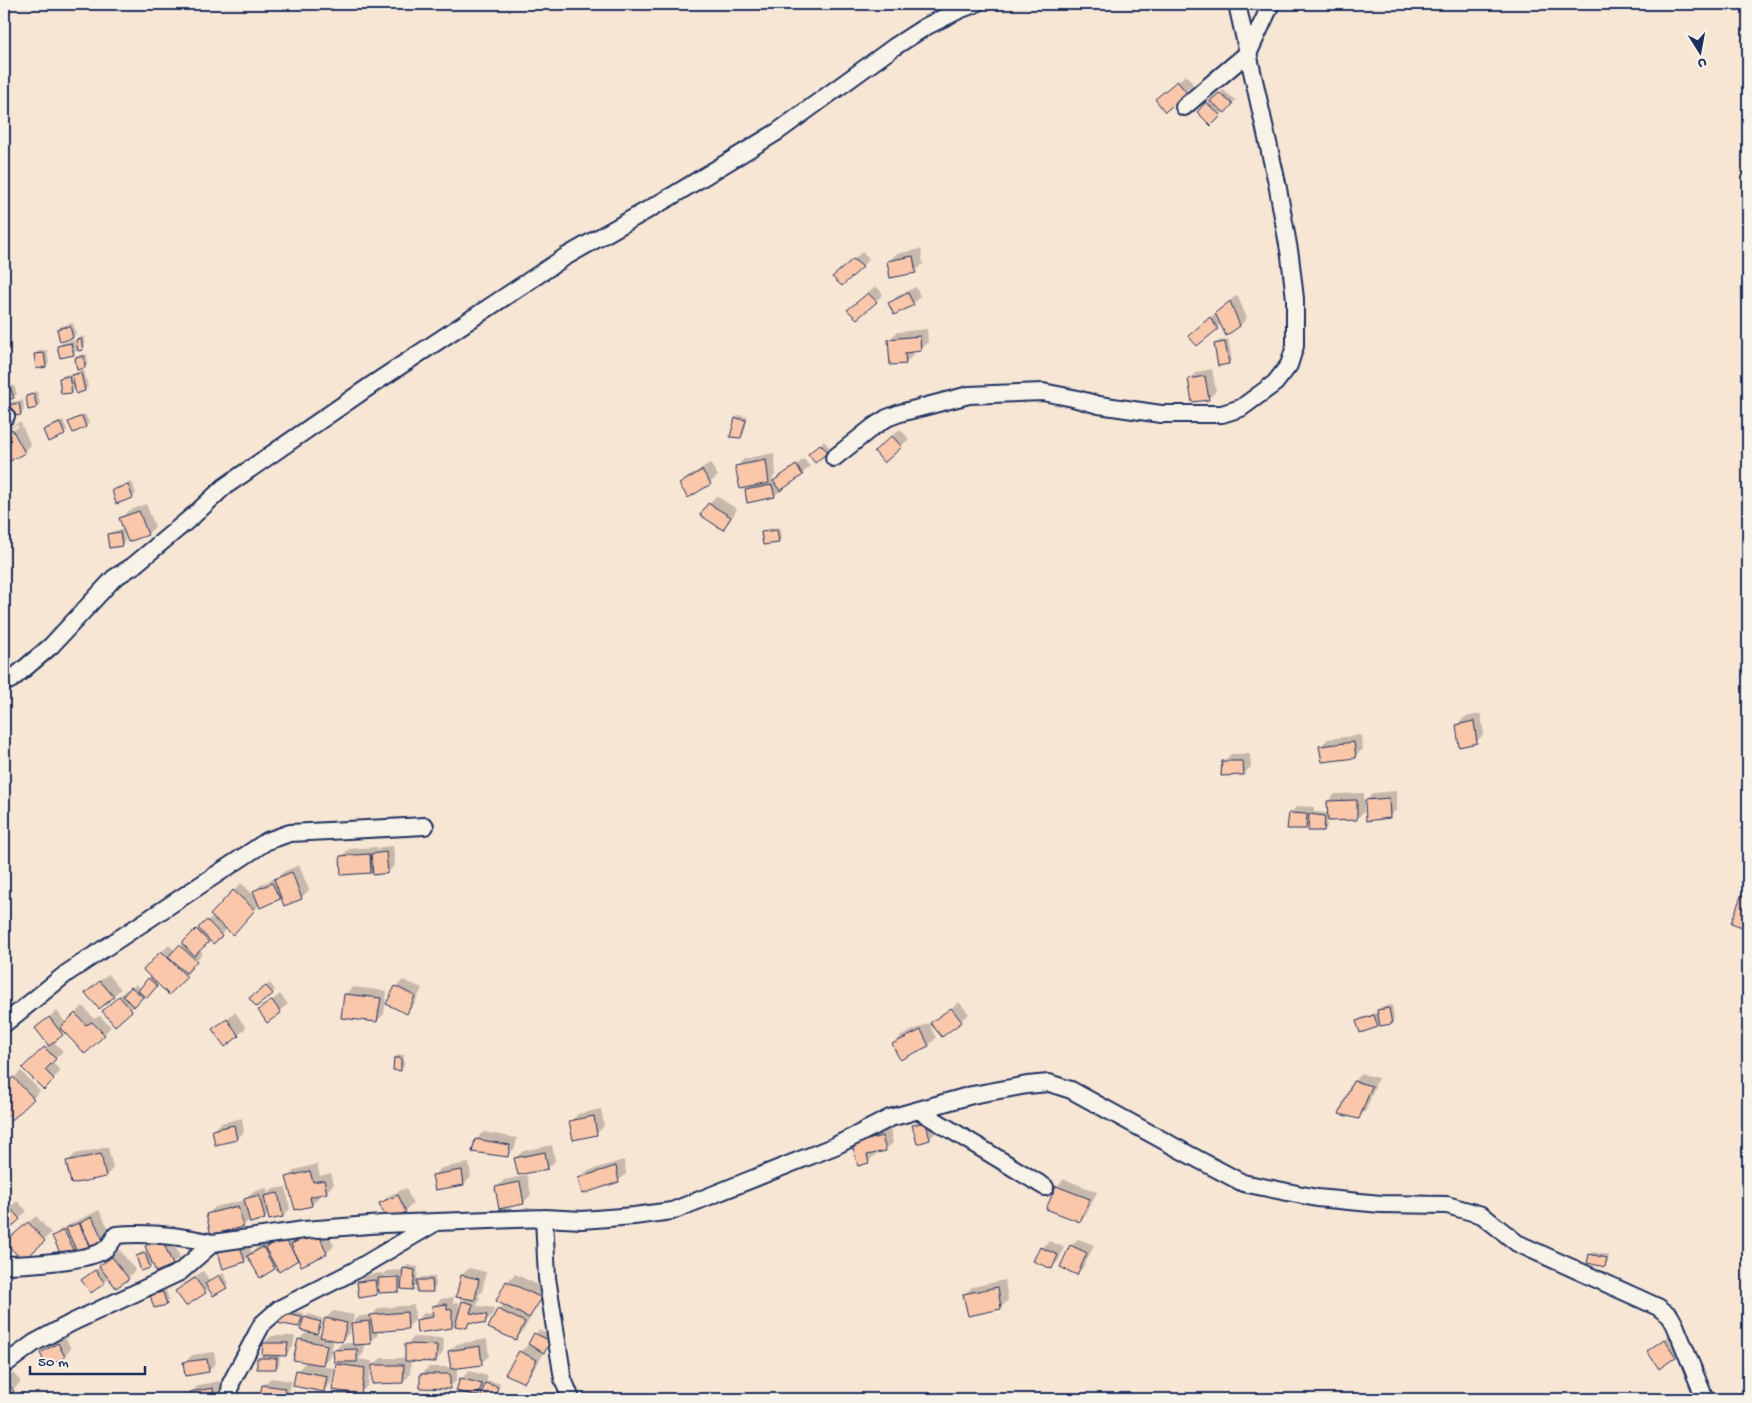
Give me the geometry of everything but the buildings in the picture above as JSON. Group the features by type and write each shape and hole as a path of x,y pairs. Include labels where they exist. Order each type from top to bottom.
{"street":[{"path":"4,683 12,679 51,646 114,578 133,566 224,487 373,384 565,257 672,196 777,132 894,47 925,27 975,4"},
{"path":"834,458 873,426 887,418 969,395 1043,392 1098,405 1161,414 1222,414 1240,408 1275,383 1289,365 1296,346 1295,299 1290,256 1277,183 1237,4"},
{"path":"1184,107 1249,52 1270,4"},
{"path":"4,1024 67,973 267,841 290,833 424,826"},
{"path":"4,1265 25,1265 84,1257 104,1251 116,1235 135,1233 184,1237 213,1243 304,1230 383,1224 544,1218 582,1220 672,1211 835,1146 890,1118 972,1095 1049,1083 1072,1090 1243,1183 1317,1198 1381,1204 1447,1205 1482,1215 1518,1243 1658,1307 1670,1316 1705,1399"},
{"path":"918,1110 1045,1187"},
{"path":"544,1218 547,1278 563,1379 571,1399"},
{"path":"229,1399 231,1383 262,1324 279,1309 352,1272 435,1223"},
{"path":"4,1365 34,1344 72,1323 180,1272 213,1243"}]}
